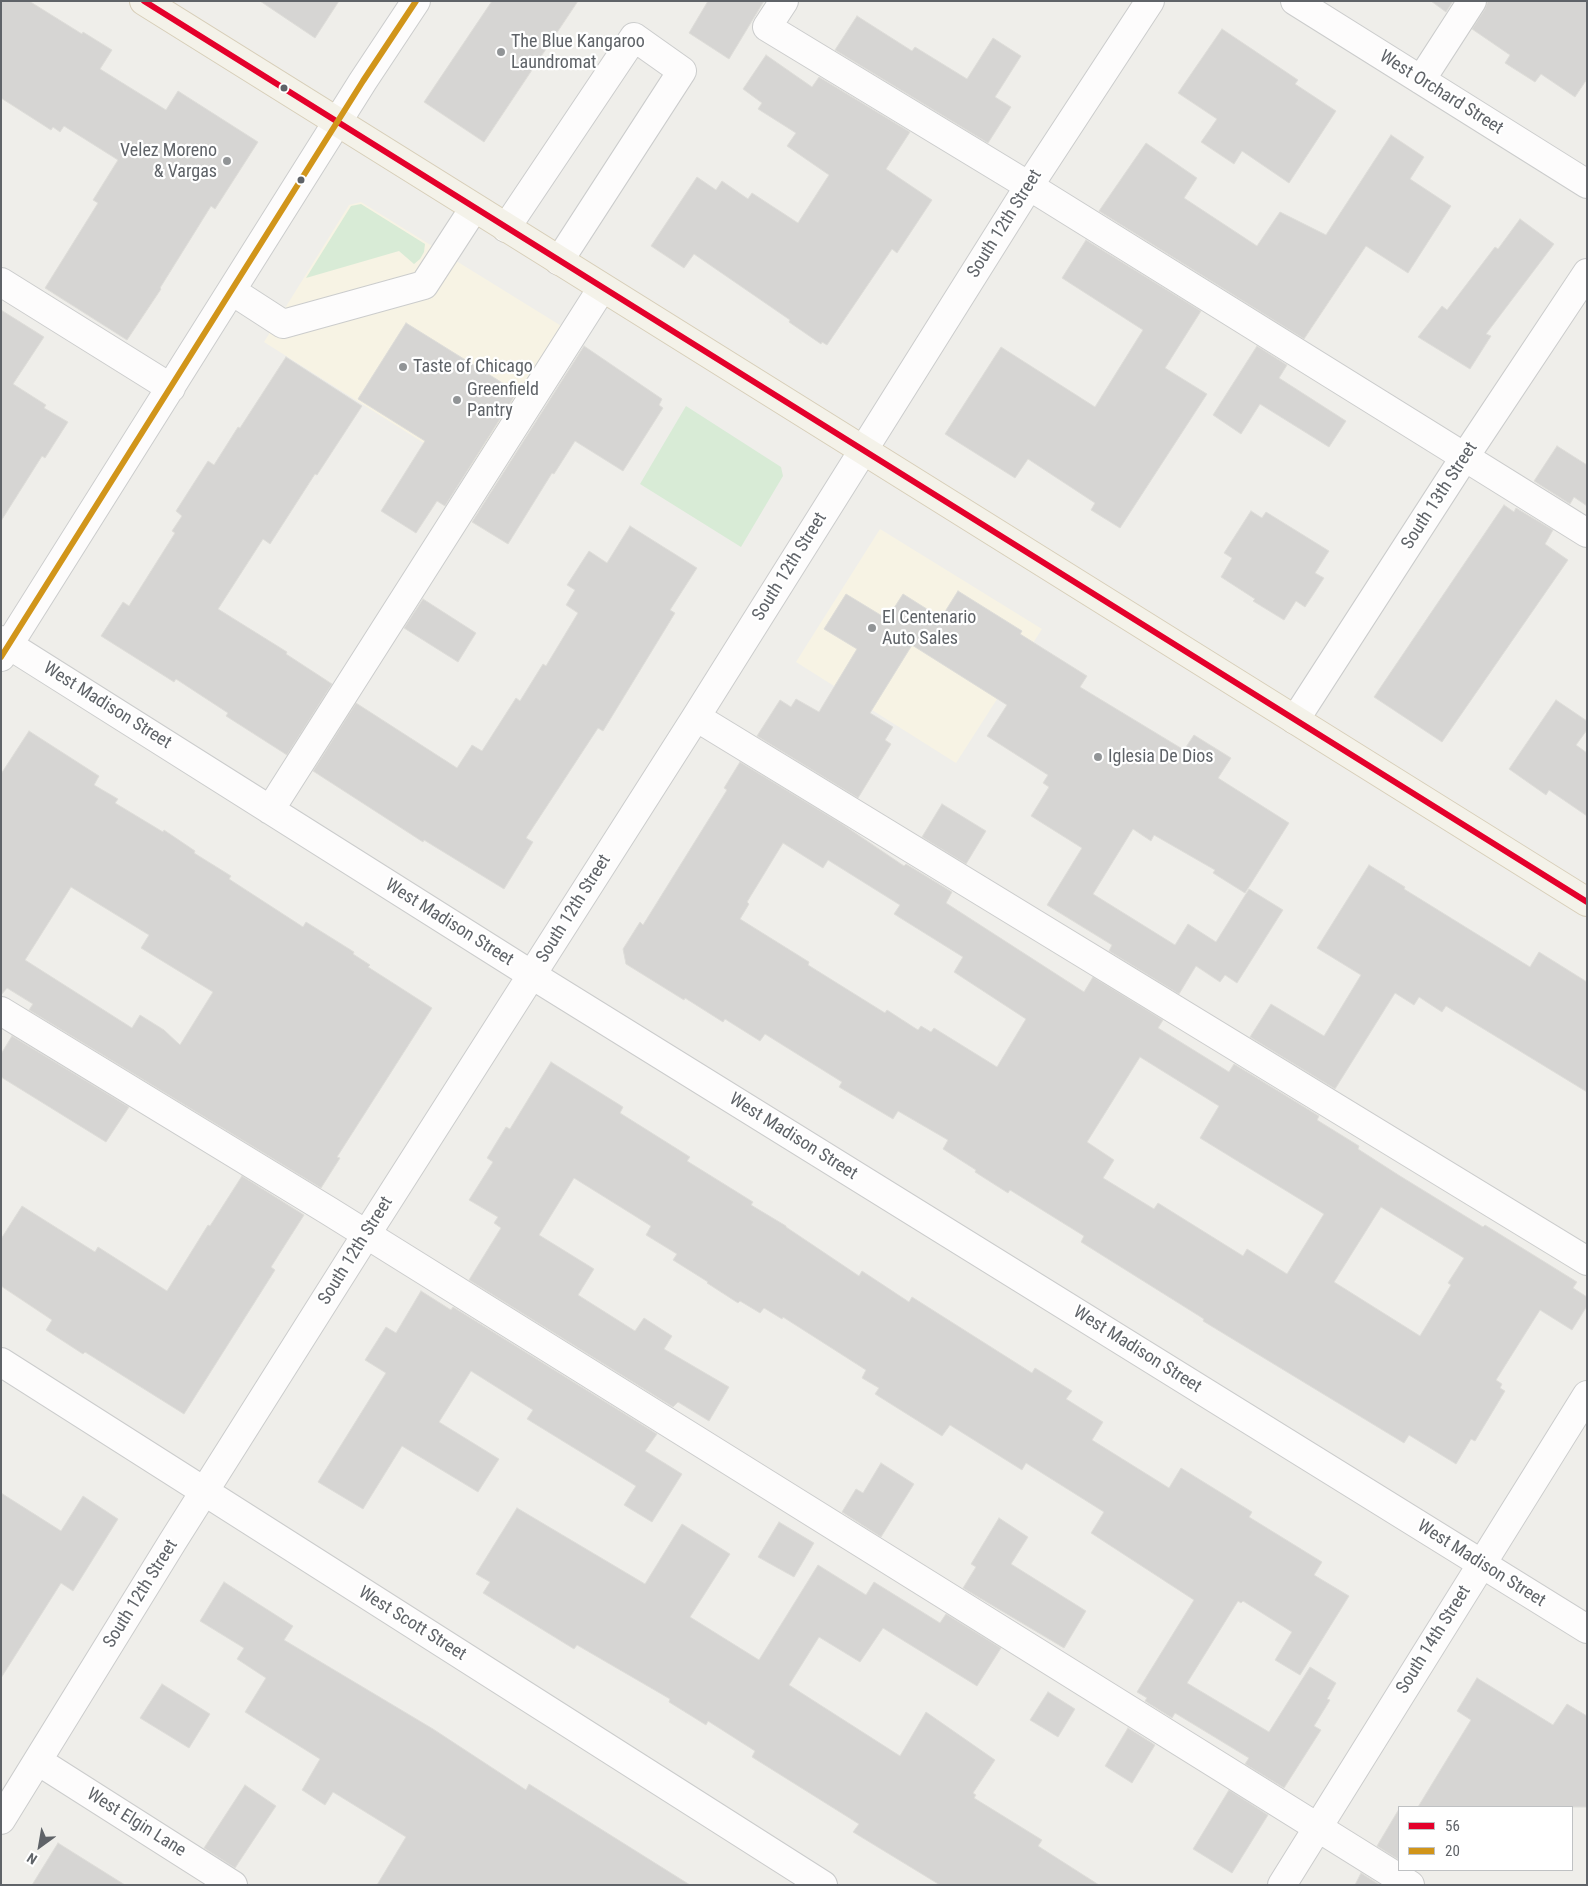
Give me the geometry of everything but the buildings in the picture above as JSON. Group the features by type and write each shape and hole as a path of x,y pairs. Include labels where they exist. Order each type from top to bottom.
{"main road":[{"path":"144,1 1587,902"}],"street":[{"path":"4,647 171,388 416,1"},
{"path":"784,1 767,27 1029,186 1587,534"},
{"name":"South 12th Street","path":"1,1820 366,1235 696,717 1029,186 1150,1"},
{"name":"West Orchard Street","path":"1295,1 1587,184"},
{"path":"1421,80 1472,1"},
{"path":"506,228 634,37 682,71 559,261"},
{"path":"232,291 283,324 424,285 474,208"},
{"name":"South 13th Street","path":"1295,720 1464,458 1587,273"},
{"path":"1,282 171,388"},
{"path":"270,810 602,288"},
{"name":"West Madison Street","path":"4,647 270,810 532,975 1587,1630"},
{"path":"696,717 1587,1261"},
{"path":"1,1010 1410,1885"},
{"name":"West Scott Street","path":"1,1362 823,1885"},
{"name":"South 14th Street","path":"1282,1885 1587,1395"},
{"name":"West Elgin Lane","path":"38,1761 233,1885"}],"shaded area":[{"path":"361,202 563,327 468,471 264,342 349,205"},
{"path":"880,529 1042,629 956,763 796,662"}],"green space":[{"path":"361,204 425,244 424,252 420,259 414,264 399,251 306,278 351,206"},
{"path":"686,406 781,467 783,476 741,547 640,484"}],"transit line":[{"name":"56","path":"144,1 1587,902"},
{"name":"20","path":"1,657 363,81 416,1"}],"place":[{"name":"The Blue Kangaroo Laundromat","path":"501,52"},
{"name":"Velez Moreno & Vargas","path":"227,161"},
{"name":"Taste of Chicago","path":"403,367"},
{"name":"Greenfield Pantry","path":"457,400"},
{"name":"El Centenario Auto Sales","path":"872,628"},
{"name":"Iglesia De Dios","path":"1098,757"}]}
